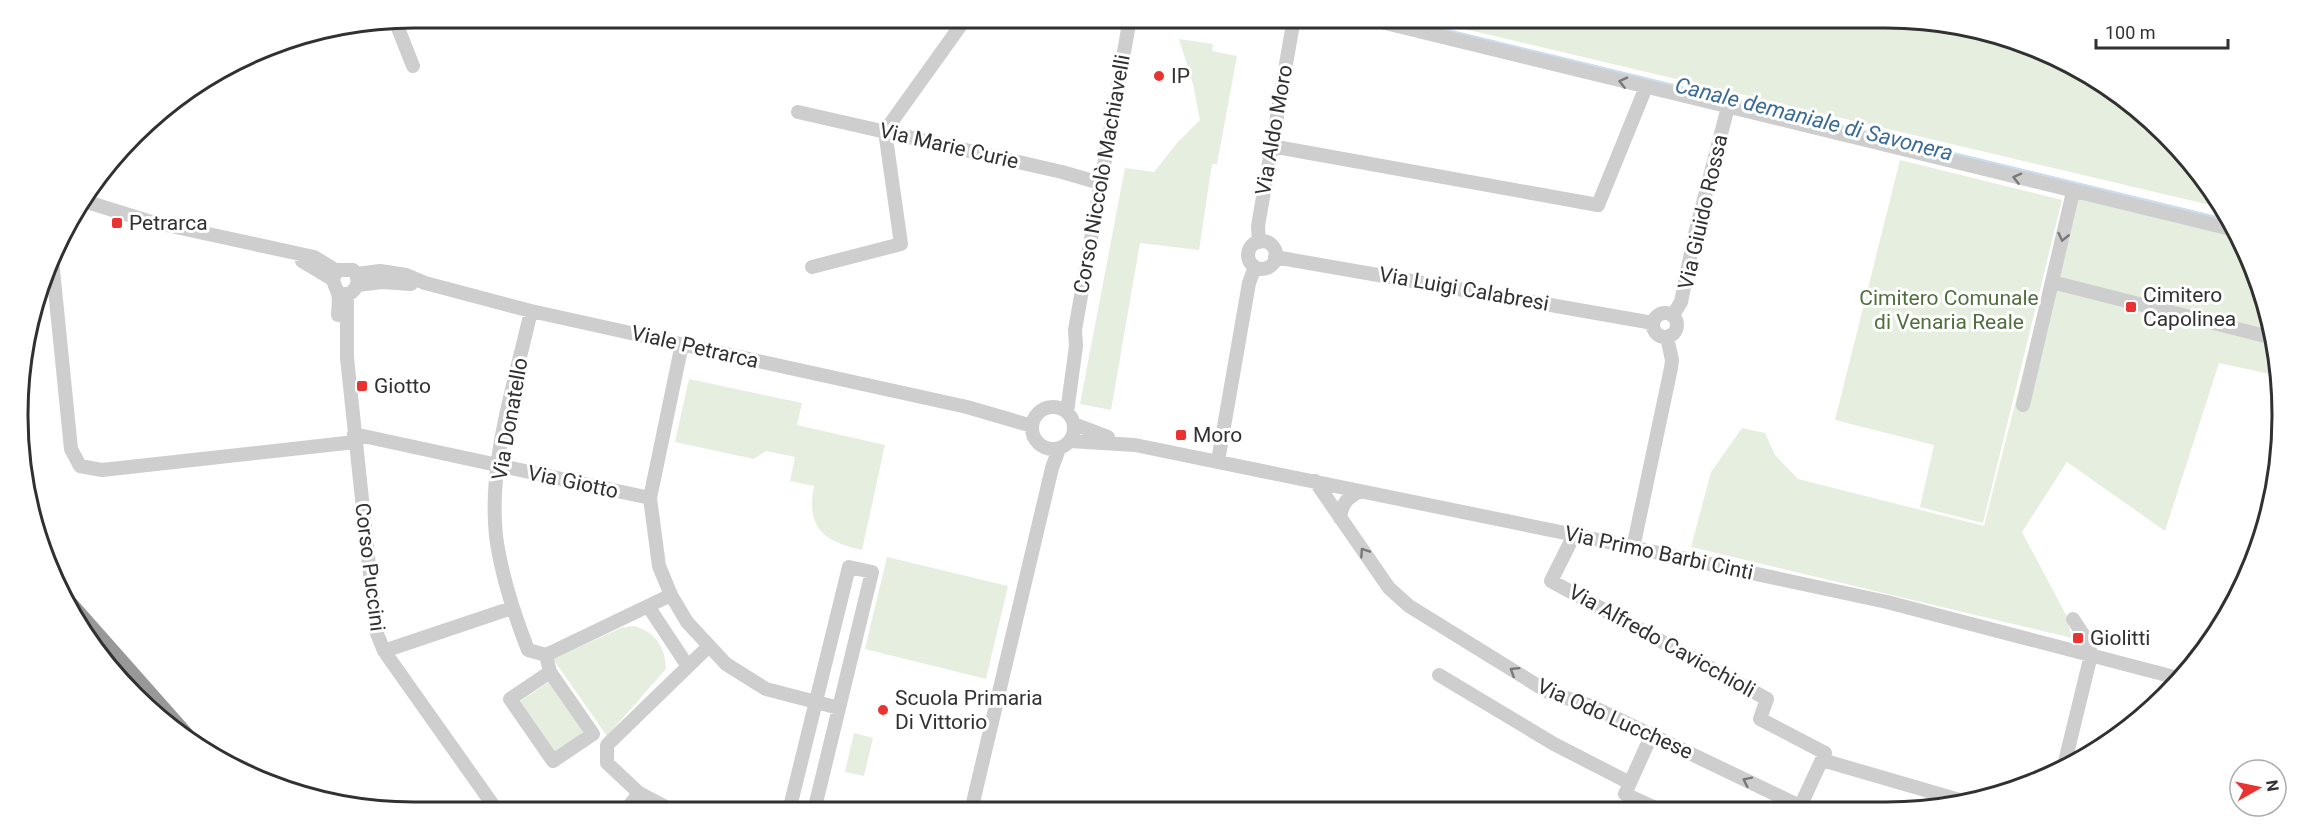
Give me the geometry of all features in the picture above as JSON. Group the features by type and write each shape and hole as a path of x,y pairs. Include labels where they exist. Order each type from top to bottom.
{"highway":[{"path":"108,650 139,685"}],"street":[{"path":"812,267 901,244 885,131 959,28"},
{"name":"Corso Niccolò Machiavelli","path":"1053,407 1075,330 1128,28"},
{"name":"Via Aldo Moro","path":"1259,242 1258,226 1292,28"},
{"path":"1406,28 2223,227"},
{"path":"398,29 414,66"},
{"path":"1271,146 1598,205 1646,87"},
{"name":"Via Giuido Rossa","path":"1673,315 1681,302 1694,238 1728,107"},
{"name":"Via Marie Curie","path":"798,112 1062,172 1100,183"},
{"path":"2023,405 2073,192"},
{"path":"92,204 135,218 269,249 335,275 333,286 343,293 357,280"},
{"path":"1259,242 1271,245 1275,257 1268,267 1256,267 1250,262 1248,254 1252,246 1259,242"},
{"name":"Via Luigi Calabresi","path":"1275,257 1653,323"},
{"path":"1218,461 1241,325 1256,267"},
{"name":"Viale Petrarca","path":"335,275 349,268 357,280 380,271 406,275 425,283 531,310 1033,421"},
{"name":"Via Giotto","path":"54,278 71,449 81,466 102,470 355,438 651,498"},
{"path":"2052,282 2263,335"},
{"name":"Corso Puccini","path":"343,293 346,358 374,624 384,651 491,802"},
{"name":"Via Donatello","path":"531,310 497,466 496,535 512,608 528,650 546,655"},
{"path":"1661,313 1673,315 1678,326 1675,333 1667,337 1657,334 1653,323 1661,313"},
{"name":"Corso Niccolò Machiavelli","path":"1070,418 1076,346 1075,330"},
{"path":"1633,548 1671,368 1672,360 1667,337"},
{"path":"682,344 651,498 659,566 671,595 687,622 726,664 766,689 839,708"},
{"path":"973,802 1038,536 1052,468 1065,445 1070,418 1053,407 1044,409 1033,421 1034,438 1043,447 1045,465 1038,536"},
{"name":"Via Primo Barbi Cinti","path":"1070,418 1135,446"},
{"path":"1043,447 1065,445"},
{"name":"Via Primo Barbi Cinti","path":"1065,445 1135,446 1360,490 1887,602 2170,676"},
{"name":"Via Odo Lucchese","path":"1316,481 1389,588 1409,606 1548,692 1591,706 1652,734 1787,802"},
{"path":"1340,518 1342,506 1347,498 1360,490"},
{"name":"Via Alfredo Cavicchioli","path":"1574,535 1551,581 1767,699 1760,719 1823,756"},
{"path":"791,802 849,567 872,572 816,802"},
{"path":"607,745 593,734 550,672 546,655 671,595"},
{"path":"648,606 687,665"},
{"path":"384,651 512,608"},
{"path":"2066,756 2091,655 2088,642 2073,619"},
{"path":"656,802 639,793 607,763 607,745 708,647"},
{"path":"550,672 510,699 528,726 553,761 593,734"},
{"path":"1439,675 1554,744 1630,783"},
{"path":"1643,802 1625,794 1652,734"},
{"path":"1802,802 1823,756 1947,796"},
{"path":"632,802 639,793"}],"green space":[{"path":"1460,28 1885,28 1960,36 2033,58 2056,68 2100,94 2140,124 2176,160 2209,205"},
{"path":"1179,39 1213,44 1212,51 1237,56 1217,164 1212,164 1199,250 1140,243 1111,410 1080,404 1125,168 1154,172 1177,143 1200,120 1193,84"},
{"name":"Cimitero Comunale di Venaria Reale","path":"1900,160 2062,200 1983,523 1920,507 1934,445 1835,420"},
{"path":"2068,195 2226,233 2251,291 2264,340 2269,374 2219,363 2165,531 2067,462 2022,532 2066,615 2072,638 1691,547 1711,472 1742,428 1765,433 1775,455 1798,479 1984,526"},
{"path":"689,379 802,403 797,425 885,445 862,550 837,542 820,530 813,512 814,486 790,481 795,457 766,451 754,459 675,442"},
{"path":"887,557 1008,586 986,679 865,649"},
{"path":"634,626 654,636 664,654 666,669 607,736 553,659 621,628"},
{"path":"550,681 585,732 555,753 519,702"},
{"path":"854,733 873,738 864,776 845,772"}],"waterway":[{"name":"Canale demaniale di Savonera","path":"1437,28 2217,218"}],"place":[{"name":"IP","path":"1159,76"},
{"name":"Petrarca","path":"117,223"},
{"name":"Cimitero Capolinea","path":"2131,307"},
{"name":"Giotto","path":"362,386"},
{"name":"Moro","path":"1181,435"},
{"name":"Giolitti","path":"2078,638"},
{"name":"Scuola Primaria Di Vittorio","path":"883,710"}]}
